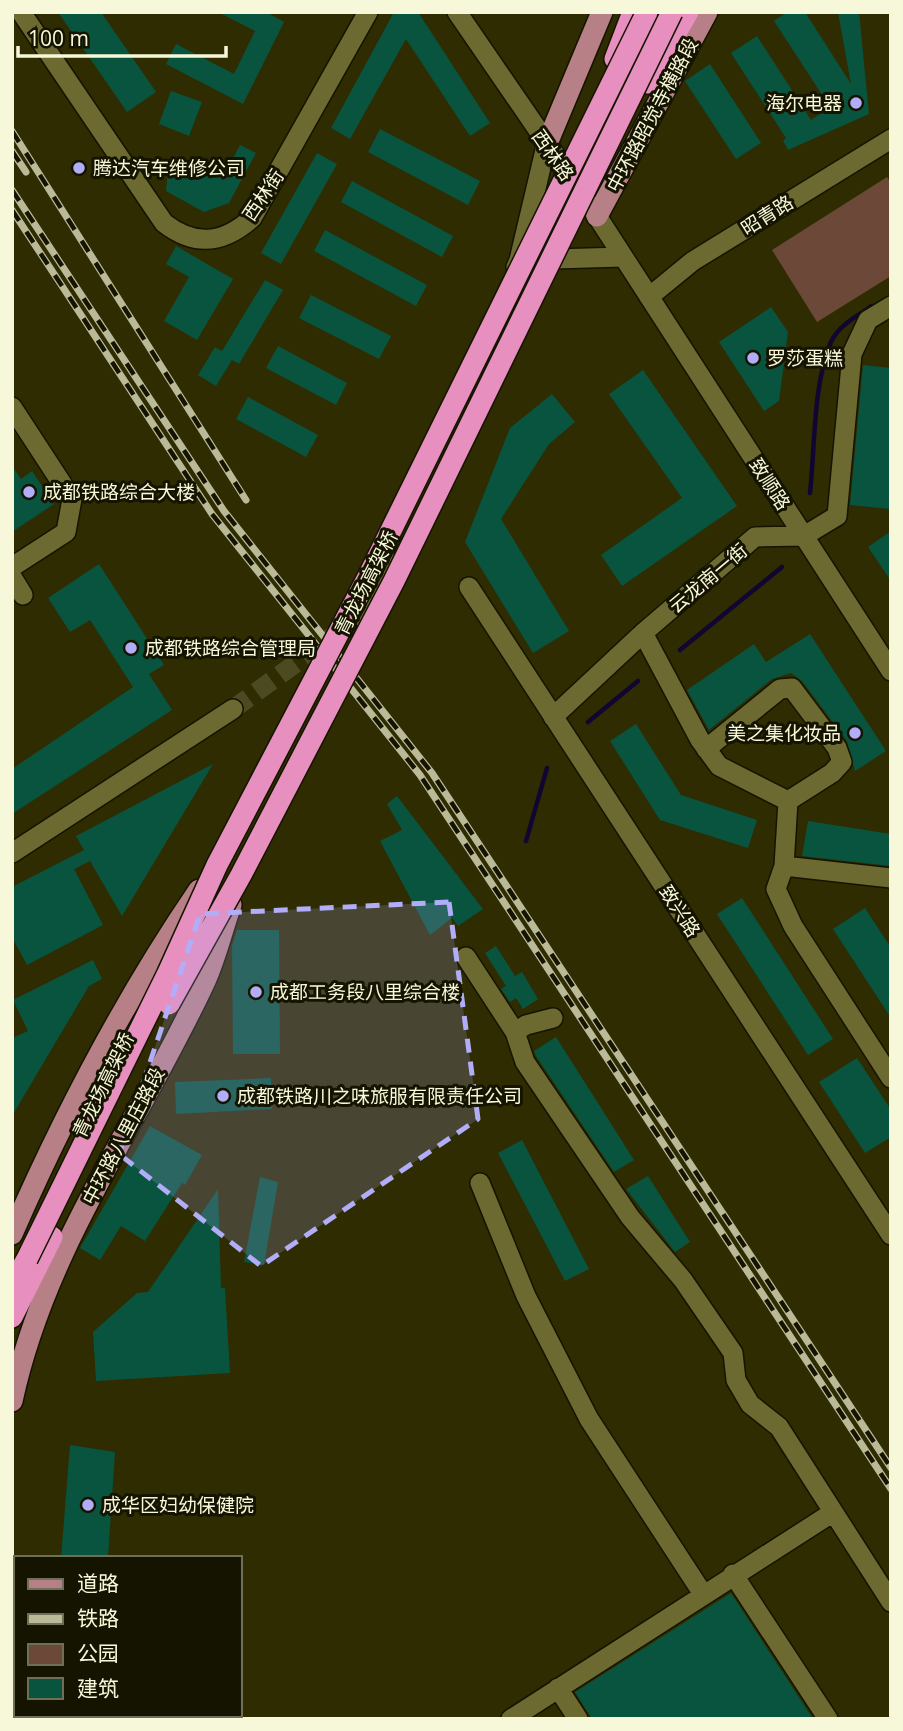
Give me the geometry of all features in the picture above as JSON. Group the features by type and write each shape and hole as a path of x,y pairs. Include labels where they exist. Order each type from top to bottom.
{"highway":[{"path":"583,142 633,12"},
{"name":"青龙场高架桥","path":"12,1285 44,1229 216,865 370,573 647,12"},
{"name":"青龙场高架桥","path":"12,1317 184,972 241,875 400,569 672,12"},
{"path":"603,157 688,12"}],"main road":[{"path":"546,146 602,12"},
{"name":"中环路昭觉寺横路段","path":"597,216 706,12"},
{"path":"12,1234 35,1181 144,971 216,865"},
{"name":"中环路八里庄路段","path":"12,1401 34,1318 61,1256 206,978 241,875"}],"street":[{"name":"西林街","path":"22,12 164,223 182,237 205,240 236,233 257,212 368,12"},
{"name":"西林路","path":"457,12 546,146 597,216 649,297"},
{"name":"昭青路","path":"649,297 693,261 891,139"},
{"path":"360,616 377,590 390,526 519,260 546,146"},
{"path":"519,260 623,257"},
{"name":"致顺路","path":"649,297 891,671"},
{"path":"804,536 837,516 852,354 868,320 891,306"},
{"path":"12,407 72,499 66,532 12,567"},
{"name":"云龙南一街","path":"553,717 643,633 755,537 804,536"},
{"path":"12,577 23,595"},
{"name":"致兴路","path":"469,587 890,1231"},
{"path":"643,633 706,749 719,766 788,801"},
{"path":"706,749 780,689 792,688 837,748 842,762 832,773 788,801"},
{"path":"12,853 233,709"},
{"path":"788,801 784,866 776,889 793,926 891,1077"},
{"path":"784,866 891,877"},
{"path":"466,957 515,1032 525,1062 630,1217 683,1280 733,1353 736,1380 750,1404 779,1427 891,1602"},
{"path":"515,1032 526,1025 553,1018"},
{"path":"480,1183 526,1296 589,1419 703,1594"},
{"path":"511,1719 733,1574 832,1513"},
{"path":"733,1574 828,1719"},
{"path":"558,1688 578,1719"}],"highlighted area":[{"path":"449,902 478,1119 261,1266 119,1154 200,914"}],"green space":[{"path":"887,177 891,183 891,276 817,322 772,250"}],"building":[{"path":"58,12 101,12 156,92 127,112"},
{"path":"218,12 266,12 284,22 243,104 166,64 176,44 234,74 255,31"},
{"path":"394,12 418,12 490,123 470,136 406,39 350,139 331,128"},
{"path":"787,12 805,12 851,84 838,12 859,12 869,114 788,150 783,141 786,138 731,53 757,36 811,120 830,107 774,21"},
{"path":"710,64 761,143 736,159 685,81"},
{"path":"171,91 202,102 189,136 159,124"},
{"path":"380,129 480,181 468,205 368,152"},
{"path":"240,145 256,153 229,203 204,212 166,191 168,172 223,177"},
{"path":"317,153 337,164 281,264 261,253"},
{"path":"352,181 453,236 442,257 341,202"},
{"path":"325,230 427,285 416,306 314,251"},
{"path":"176,246 233,279 197,340 164,321 189,277 166,264"},
{"path":"265,280 283,290 239,364 232,360 216,386 198,375 215,347 222,351"},
{"path":"311,295 391,336 379,359 299,318"},
{"path":"771,307 788,332 779,401 764,411 719,342"},
{"path":"278,346 347,383 336,405 266,368"},
{"path":"863,365 891,368 890,509 850,505"},
{"path":"643,370 737,506 622,586 601,555 682,498 609,394"},
{"path":"552,394 575,422 549,444 501,519 569,631 533,653 465,542 510,428"},
{"path":"248,397 318,435 306,457 236,419"},
{"name":"成都铁路综合大楼","path":"12,466 21,479 32,471 54,504 12,532"},
{"path":"891,531 891,581 868,547"},
{"name":"成都铁路综合管理局","path":"99,564 164,665 149,674 172,710 12,814 12,769 133,687 90,620 70,632 48,598"},
{"path":"810,634 886,751 855,771 847,741 802,681 791,673 772,679 709,730 687,690 754,644 766,662"},
{"path":"636,724 681,795 757,820 748,848 660,820 610,741"},
{"path":"213,764 122,916 90,861 74,869 103,925 27,965 12,937 12,887 84,850 76,836"},
{"path":"397,796 483,909 458,926 452,918 430,935 380,841 402,830 387,804"},
{"path":"808,821 891,834 891,866 802,856"},
{"path":"742,898 833,1039 808,1055 717,914"},
{"path":"865,908 891,948 891,1018 833,929"},
{"name":"成都工务段八里综合楼","path":"237,930 279,930 280,1054 233,1054 232,946"},
{"path":"496,946 515,976 522,972 538,999 523,1009 516,998 510,1002 501,989 506,986 485,953"},
{"path":"93,960 102,979 89,986 12,1116 12,1038 28,1031 13,1000"},
{"path":"556,1037 634,1160 614,1172 536,1056 534,1051"},
{"path":"857,1058 891,1110 891,1137 865,1153 819,1082"},
{"name":"成都铁路川之味旅服有限责任公司","path":"271,1078 272,1109 176,1114 175,1082"},
{"path":"150,1126 202,1155 185,1185 182,1183 145,1241 121,1226 100,1260 80,1248"},
{"path":"522,1140 589,1269 565,1281 498,1153"},
{"path":"648,1176 690,1242 675,1252 626,1189"},
{"path":"260,1177 278,1182 264,1265 244,1262"},
{"path":"218,1189 221,1288 225,1288 230,1373 96,1381 93,1332 137,1293 148,1292"},
{"name":"成华区妇幼保健院","path":"70,1445 115,1452 108,1556 61,1556"},
{"path":"731,1593 813,1719 592,1719 575,1692"}],"waterway":[{"path":"810,493 818,396 825,358 838,331 872,306"},
{"path":"680,650 782,567"},
{"path":"588,722 638,681"},
{"path":"526,841 547,768"}],"tunnel":[{"path":"233,709 340,631"}],"railway":[{"path":"12,131 246,500"},
{"path":"12,151 26,172"},
{"path":"12,190 224,511 432,773 891,1468"},
{"path":"12,210 212,514 420,775 891,1489"}],"place":[{"name":"海尔电器","path":"856,103"},
{"name":"腾达汽车维修公司","path":"79,168"},
{"name":"罗莎蛋糕","path":"753,358"},
{"name":"成都铁路综合大楼","path":"29,492"},
{"name":"成都铁路综合管理局","path":"131,648"},
{"name":"美之集化妆品","path":"855,733"},
{"name":"成都工务段八里综合楼","path":"256,992"},
{"name":"成都铁路川之味旅服有限责任公司","path":"223,1096"},
{"name":"成华区妇幼保健院","path":"88,1505"}]}
